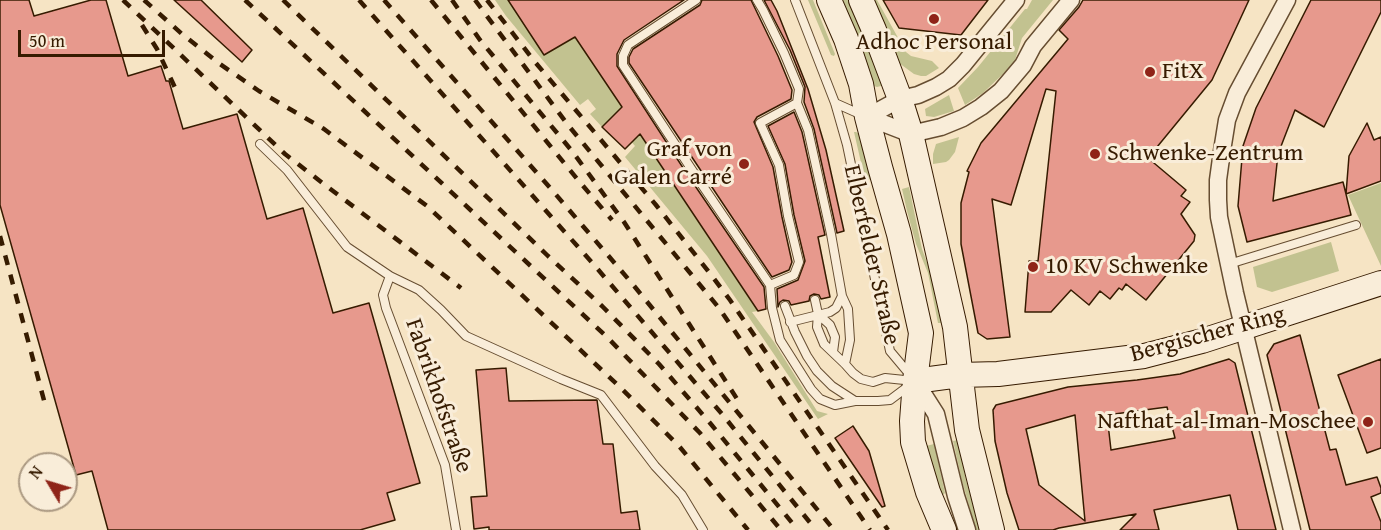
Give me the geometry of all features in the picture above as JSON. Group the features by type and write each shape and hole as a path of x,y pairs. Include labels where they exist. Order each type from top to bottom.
{"street":[{"name":"Elberfelder Straße","path":"829,0 846,39 861,84 867,117 899,234 921,333 915,381"},
{"path":"861,0 900,99 911,134 955,327 968,430 992,530"},
{"path":"867,117 900,99 918,95 949,79 1016,0"},
{"path":"867,117 911,134 941,127 963,118 1001,91 1023,65 1033,46 1071,0"},
{"path":"1287,0 1237,93 1227,120 1218,180 1218,200 1219,218 1242,327 1292,530"},
{"name":"Bergischer Ring","path":"915,381 960,375 998,374 1144,356 1202,341 1381,283"},
{"path":"921,333 930,354 942,370 960,375"},
{"path":"915,381 913,442 928,492 944,530"},
{"path":"915,381 936,414 956,496 967,530"}],"lane":[{"path":"696,0 628,45 623,56 623,65 770,285 772,308 780,340 811,389 820,399 835,405 855,400 890,400 915,381"},
{"path":"757,0 784,52 799,89 797,103 808,130 842,296 848,309 850,340 845,364"},
{"name":"Elberfelder Straße","path":"795,0 835,103 857,190 886,340 890,351 915,381"},
{"path":"770,285 794,275 799,262 779,165 760,123 797,103"},
{"path":"835,103 867,117"},
{"name":"Fabrikhofstraße","path":"260,144 287,170 347,248 390,276 419,290 466,336 601,395 655,466 682,495 703,530"},
{"path":"1229,264 1356,225"},
{"name":"Fabrikhofstraße","path":"390,276 383,296 386,308 445,465 456,530"},
{"path":"790,322 830,312 836,308 842,296"},
{"path":"815,300 818,314 817,327 824,344 853,373 861,379 873,382 885,378 915,381"},
{"path":"784,306 807,356 817,371 832,386 855,400"}],"green space":[{"path":"495,0 508,0 575,37 758,311 752,312 774,342 817,411 828,414 818,419 707,256 625,157 635,146 620,129 602,127 590,114 596,109 588,99 580,105"},
{"path":"808,0 813,0 834,56 831,55"},
{"path":"843,0 851,0 881,86 874,86"},
{"path":"871,0 877,0 906,52 911,56 932,61 939,68 926,76 921,76 914,74 899,63"},
{"path":"1032,0 1053,0 1022,38 1015,60 1005,72 983,93 965,105 958,88 1027,9"},
{"path":"949,95 954,111 934,117 926,116 925,109"},
{"path":"854,132 863,136 873,179 865,180"},
{"path":"959,137 955,152 949,160 933,164 936,144"},
{"path":"1381,183 1381,266 1348,195"},
{"path":"909,187 922,249 931,273 942,323 938,323 928,273 916,244 907,211 902,189"},
{"path":"1331,242 1339,271 1272,292 1257,287 1253,267"},
{"path":"958,440 980,530 976,530 962,481 953,441"},
{"path":"934,444 945,493 943,495 926,446"}],"building":[{"path":"0,0 29,0 34,16 91,0 106,0 128,76 161,66 166,81 169,81 183,129 237,114 267,219 303,208 333,313 369,303 420,483 387,493 395,520 360,530 108,530 92,471 78,474 78,452 70,452 0,205"},
{"path":"174,0 201,0 252,50 242,62"},
{"path":"508,0 684,0 624,40 617,54 617,66 764,287 766,309 758,311 640,134 625,149 602,127 622,107 575,37 544,55"},
{"path":"702,0 751,0 792,90 791,99 757,117 754,122 773,167 792,262 789,270 772,277 629,63 633,49 700,5"},
{"path":"764,0 771,0 777,11 808,89 826,150 844,231 837,233 814,129 804,102 805,87 790,50"},
{"name":"Adhoc Personal","path":"883,0 988,0 961,35 899,28"},
{"name":"Schwenke-Zentrum","path":"1083,0 1249,0 1212,80 1148,158 1186,190 1181,196 1190,202 1181,214 1195,235 1194,241 1146,300 1126,284 1122,290 1119,288 1110,299 1100,291 1089,305 1071,290 1051,312 1025,312 1029,261 1038,261 1056,91 1046,89 1011,205 992,199 1010,337 987,339 978,333 961,244 961,203 969,172 967,171 981,143 1068,39 1059,30"},
{"path":"1311,0 1381,0 1381,12 1324,127 1295,110 1278,154 1273,201 1343,182 1351,215 1247,242 1238,206 1243,146 1256,108"},
{"path":"794,112 802,132 825,235 818,237 830,297 821,299 819,295 814,294 810,296 809,301 791,305 789,301 783,300 778,307 777,289 798,280 805,261 785,164 768,126"},
{"path":"1367,123 1374,140 1381,137 1381,181 1346,194 1349,156"},
{"path":"1300,335 1330,450 1336,449 1346,485 1377,477 1381,493 1371,497 1381,522 1381,530 1310,530 1267,355 1274,344"},
{"path":"1229,359 1235,363 1276,530 1238,530 1230,495 1154,510 1159,530 1120,530 1136,514 1053,530 1019,530 1007,493 995,441 993,410 996,405 1068,387 1180,374","holes":["1167,407 1175,438 1111,450 1107,415","1075,415 1085,521 1039,485 1026,429"]},
{"name":"Nafthat-al-Iman-Moschee","path":"1381,359 1381,448 1367,453 1338,375"},
{"path":"506,368 509,401 597,400 603,444 613,444 621,513 637,511 640,530 489,530 489,527 474,529 471,497 487,496 476,370"},
{"path":"853,426 869,451 885,506 882,507 835,438"}],"railway":[{"path":"123,0 285,154 461,288"},
{"path":"144,0 220,64 259,91 324,129 427,206 622,389 679,446 748,530"},
{"path":"245,0 607,337 700,433 781,530"},
{"path":"283,0 602,306 659,364 798,530"},
{"path":"359,0 595,266 722,414 816,530"},
{"path":"384,0 630,281 834,530"},
{"path":"431,0 612,220"},
{"path":"452,0 480,40 572,151 624,222 739,402"},
{"path":"475,0 568,125 719,308 870,530"},
{"path":"487,0 535,62 656,205 712,276 888,530"},
{"path":"142,25 157,49 177,92"},
{"path":"0,236 45,404"}],"place":[{"name":"Adhoc Personal","path":"934,19"},
{"name":"FitX","path":"1150,72"},
{"name":"Schwenke-Zentrum","path":"1095,154"},
{"name":"Graf von Galen Carré","path":"744,164"},
{"name":"10 KV Schwenke","path":"1033,267"},
{"name":"Nafthat-al-Iman-Moschee","path":"1368,422"}]}
